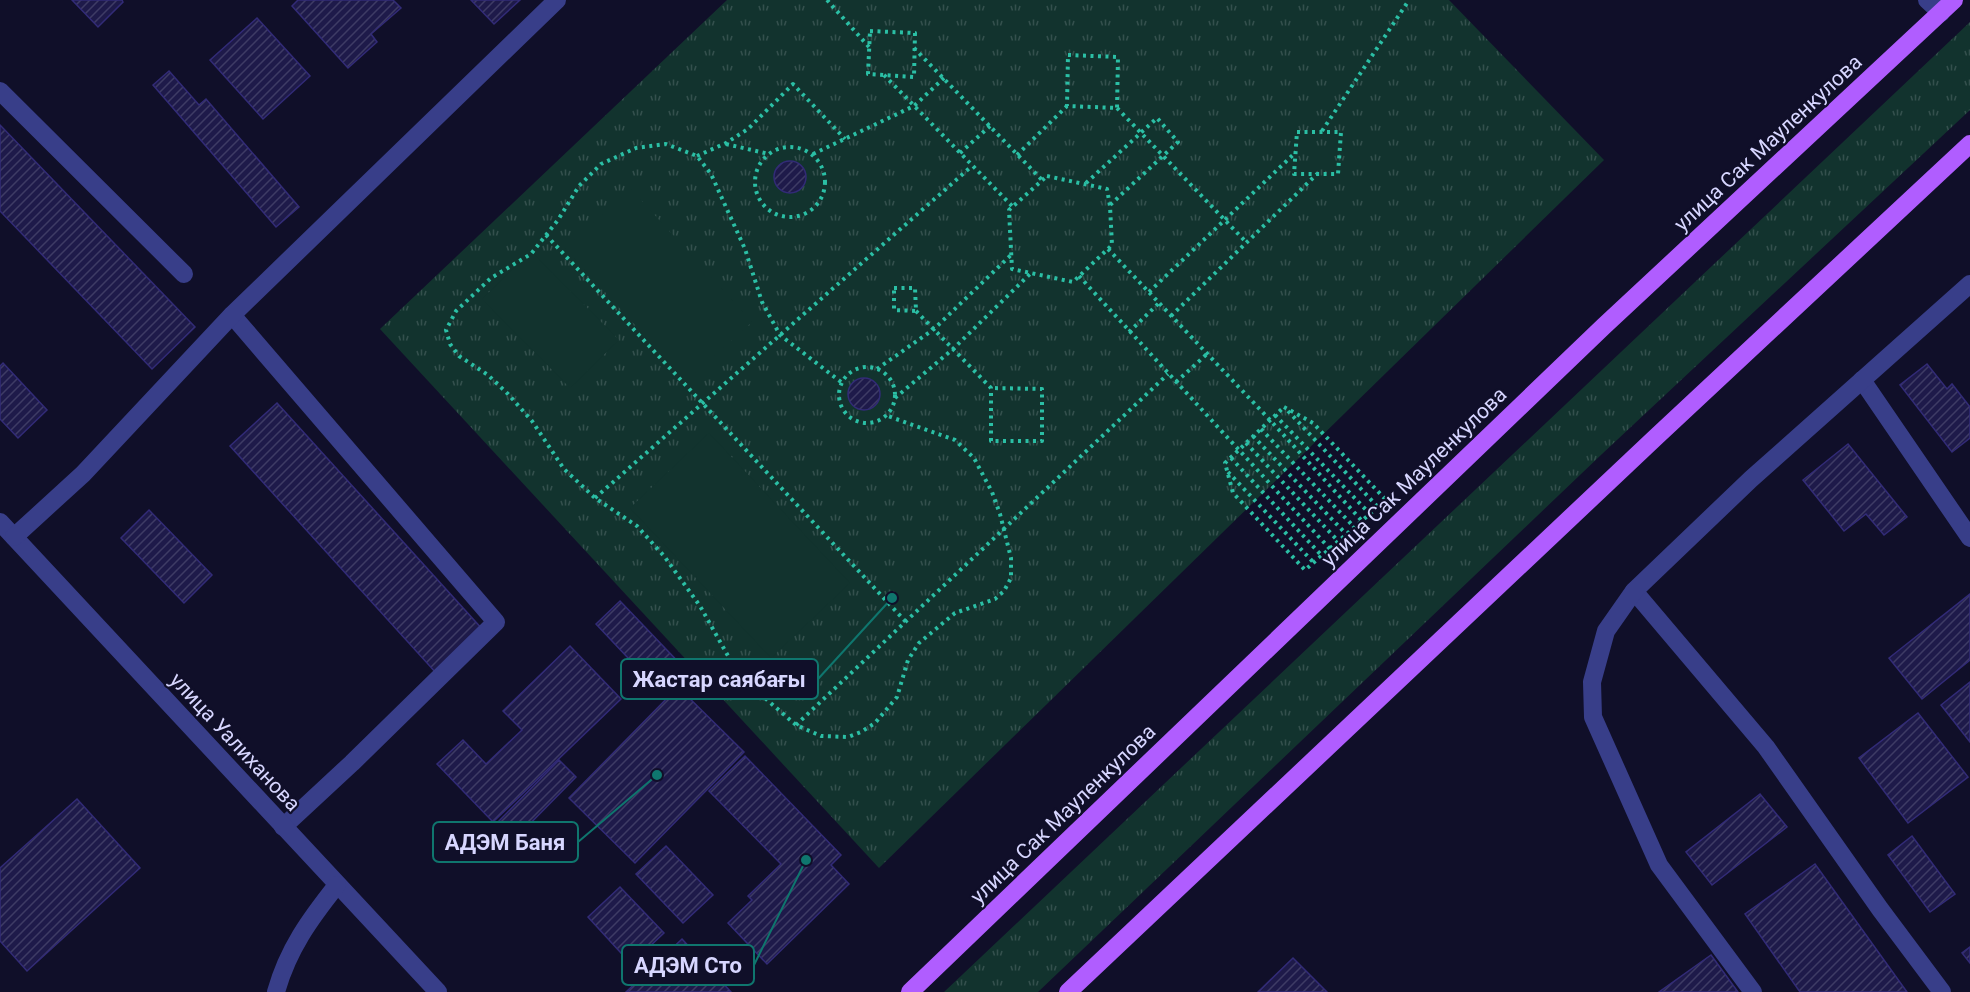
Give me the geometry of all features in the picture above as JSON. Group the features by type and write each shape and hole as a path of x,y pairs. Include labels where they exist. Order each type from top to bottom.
{"main road":[{"name":"улица Сак Мауленкулова","path":"910,992 1595,335 1954,0"},
{"path":"1068,992 1970,144"}],"street":[{"path":"14,537 83,474 232,315 557,0"},
{"path":"1927,0 1941,13"},
{"path":"0,91 184,274"},
{"path":"1753,992 1659,865 1593,717 1592,682 1606,631 1634,591 1751,479 1970,284"},
{"path":"232,315 496,622 283,827"},
{"path":"1862,381 1970,538"},
{"name":"улица Уалиханова","path":"0,522 438,992"},
{"path":"1634,591 1766,747 1880,909 1942,992"},
{"path":"276,992 283,967 306,924 337,885"}],"path":[{"path":"827,0 870,47"},
{"path":"1322,132 1409,0"},
{"path":"870,31 915,33 914,77 868,74 870,47 870,31"},
{"path":"914,48 1042,180"},
{"path":"1017,155 1067,106 1068,55 1118,57 1117,108 1246,242"},
{"path":"884,75 1013,207"},
{"path":"813,154 914,106 944,78"},
{"path":"697,156 726,143 748,129 793,84 845,139"},
{"path":"1067,106 1117,108"},
{"path":"1085,184 1157,118 1178,142 1110,206"},
{"path":"960,153 990,126"},
{"path":"1297,132 1341,132 1338,174 1294,174 1296,152 1297,132"},
{"path":"726,143 769,154"},
{"path":"842,382 780,334 762,302 745,249 711,174 697,156 666,144 636,148 601,164 579,186 558,220 531,254 491,278 456,311 446,330 450,344 459,356 488,375 508,394 532,421 564,469 595,498 637,526 664,556 700,606 732,663 758,692 796,725 821,736 855,735 875,723 897,697 908,660 919,643 955,613 995,599 1004,591 1011,578 1011,558 1004,530 992,492 974,458 955,440 885,415"},
{"path":"791,147 813,154 825,174 826,186 823,198 816,207 795,218 772,213 763,205 754,184 760,162 769,154 779,148 791,147"},
{"path":"1149,292 1296,152"},
{"path":"595,498 972,166"},
{"path":"1171,316 1317,174"},
{"path":"1047,176 1107,189 1112,245 1073,282 1012,269 1009,210 1042,180 1047,176"},
{"path":"546,235 906,622"},
{"path":"1108,249 1362,521"},
{"path":"877,369 934,329 1011,255"},
{"path":"895,398 891,381 877,369 862,367 854,370 842,382 839,391 839,401 843,410 850,417 867,423 877,421 890,410 895,398 953,349 1031,273"},
{"path":"1079,276 1330,549"},
{"path":"916,310 894,310 894,288 915,288 916,310 991,388 991,441 1042,441 1042,388 991,388"},
{"path":"1129,332 1159,303"},
{"path":"1176,382 1207,354"},
{"path":"796,725 1168,374"},
{"path":"1284,406 1225,463 1233,493 1305,570"},
{"path":"1284,406 1313,423 1386,500"},
{"path":"1284,406 1378,507"},
{"path":"1275,415 1370,514"},
{"path":"1261,429 1354,527"},
{"path":"1253,436 1346,534"},
{"path":"1246,443 1338,541"},
{"path":"1231,458 1322,556"},
{"path":"1227,471 1314,563"}],"green space":[{"path":"727,0 1449,0 1604,160 879,868 380,329"},
{"path":"1970,22 1970,110 1602,454 1038,992 944,992"},
{"path":"631,189 752,322 686,381 565,248"},
{"path":"531,251 619,340 570,388 482,299"},
{"path":"709,433 850,583 771,658 630,508"}],"building":[{"path":"72,0 122,0 123,2 98,27"},
{"path":"298,0 393,0 401,8 371,34 377,42 348,68 292,6"},
{"path":"471,0 520,0 494,24"},
{"path":"257,18 310,76 263,119 210,60"},
{"path":"169,71 199,105 206,99 299,207 276,227 153,85"},
{"path":"0,125 195,327 152,369 0,211"},
{"path":"790,161 802,165 806,177 802,189 790,193 778,189 774,177 778,165"},
{"path":"3,363 47,410 18,438 0,419 0,366"},
{"path":"1927,364 1947,389 1952,384 1970,407 1970,438 1952,452 1900,385"},
{"path":"864,378 876,382 880,394 876,406 864,410 852,406 848,394 852,382"},
{"path":"277,403 484,631 437,674 230,446"},
{"path":"1848,444 1907,517 1884,535 1866,514 1844,531 1803,480"},
{"path":"149,510 212,575 184,603 121,538"},
{"path":"1970,594 1970,660 1922,699 1889,658"},
{"path":"620,601 686,670 661,693 596,624"},
{"path":"570,646 621,699 493,822 437,764 463,740 486,764 522,730 503,711"},
{"path":"1970,682 1970,742 1941,705"},
{"path":"678,687 744,752 635,863 569,798"},
{"path":"1918,713 1968,777 1908,823 1859,758"},
{"path":"745,756 841,855 831,865 849,884 767,964 728,923 752,900 748,896 781,864 709,791"},
{"path":"559,760 576,777 513,841 496,824"},
{"path":"1760,794 1787,827 1712,885 1686,852"},
{"path":"77,799 140,868 27,971 0,941 0,868"},
{"path":"1912,836 1955,894 1930,912 1888,855"},
{"path":"666,846 713,895 683,923 636,874"},
{"path":"1815,864 1907,992 1800,992 1745,914"},
{"path":"620,887 664,933 631,964 588,917"},
{"path":"682,939 731,992 626,992"},
{"path":"1970,947 1970,963 1962,953"},
{"path":"1711,955 1738,992 1659,992"},
{"path":"1293,958 1327,992 1258,992"}],"place":[{"name":"Жастар саябағы","path":"892,598"},
{"name":"АДЭМ Баня","path":"657,775"},
{"name":"АДЭМ Сто","path":"806,860"}]}
